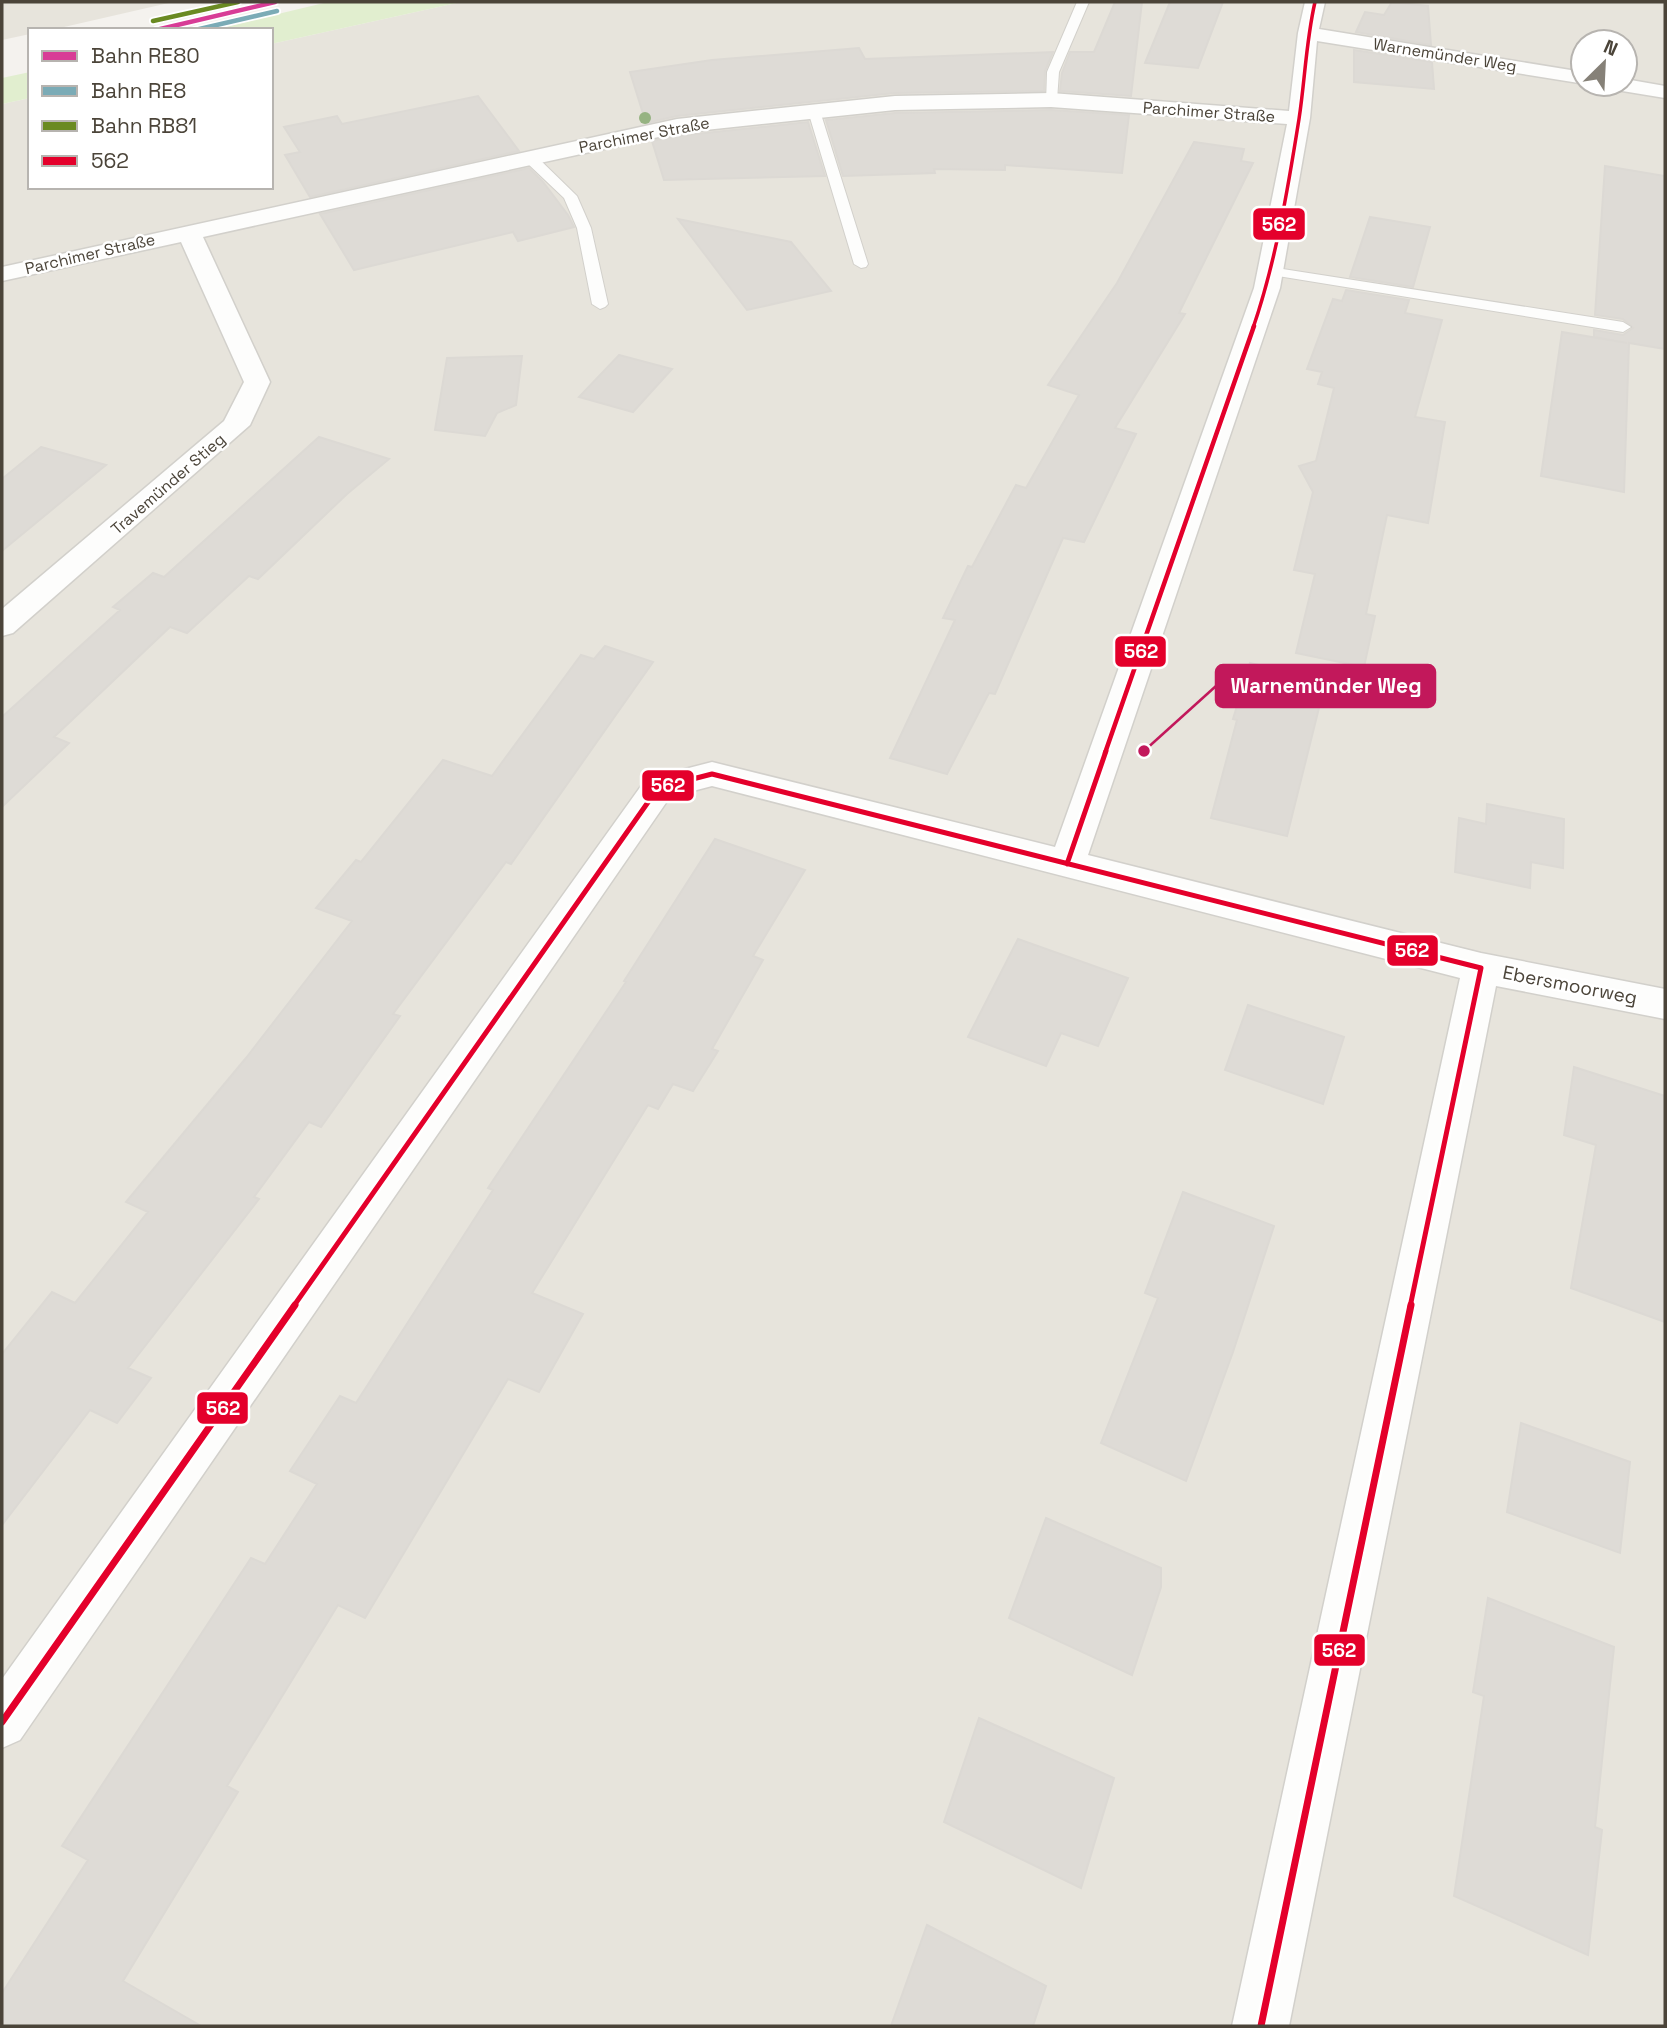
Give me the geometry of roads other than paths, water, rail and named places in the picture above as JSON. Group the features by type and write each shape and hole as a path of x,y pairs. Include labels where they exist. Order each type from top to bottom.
{"street":[{"path":"1067,864 1269,276 1299,118 1308,33 1315,2"},
{"name":"Warnemünder Weg","path":"1308,33 1569,76"},
{"path":"1639,88 1665,92"},
{"name":"Parchimer Straße","path":"2,274 677,126 895,103 1051,100 1299,118"},
{"name":"Travemünder Stieg","path":"2,626 236,425 257,382 189,232"},
{"name":"Ebersmoorweg","path":"2,1722 658,788 712,774 1481,968 1665,1004"},
{"path":"1261,2026 1481,968"}],"lane":[{"path":"1051,100 1053,72 1083,2"},
{"path":"814,111 861,264"},
{"path":"530,158 570,196 584,228 600,304"},
{"path":"1269,276 1622,332"}],"rail line":[{"name":"RB81","path":"153,21 238,2"},
{"name":"RE80","path":"164,28 275,2"},
{"name":"RE8","path":"204,28 277,11"}],"place":[{"name":"Warnemünder Weg","path":"1144,751"}]}
